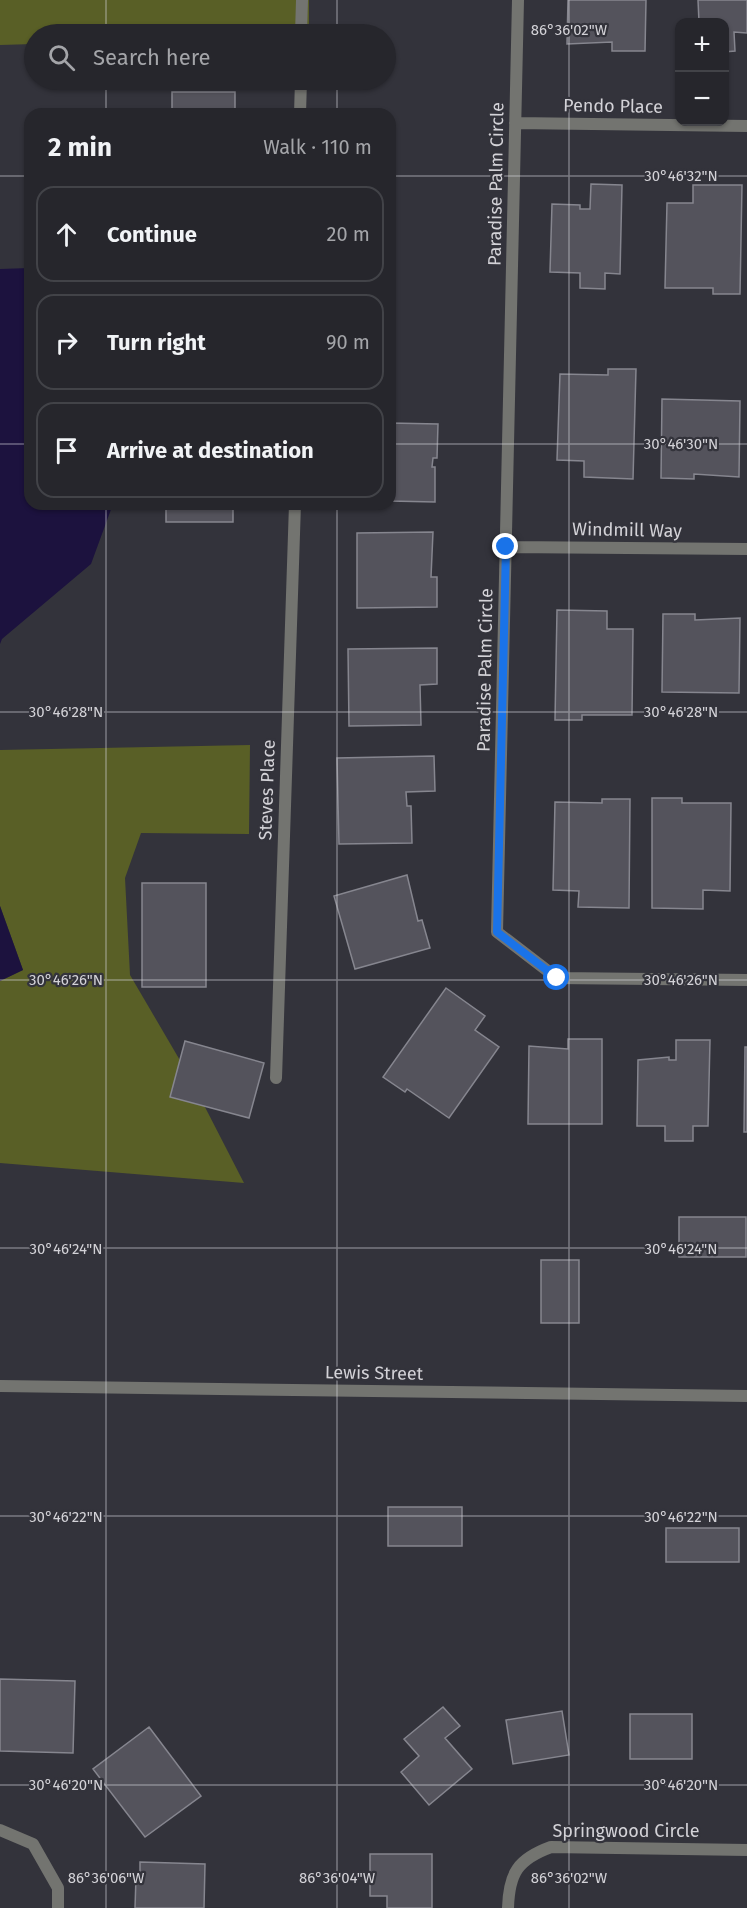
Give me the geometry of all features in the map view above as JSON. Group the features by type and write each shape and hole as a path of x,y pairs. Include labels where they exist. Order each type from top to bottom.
{"street":[{"path":"301,24 302,0"},
{"name":"Paradise Palm Circle","path":"518,0 497,932 557,978 747,980"},
{"path":"300,108 301,90"},
{"name":"Pendo Place","path":"515,123 747,126"},
{"name":"Steves Place","path":"276,1078 295,510"},
{"name":"Windmill Way","path":"506,547 747,549"},
{"name":"Lewis Street","path":"0,1386 747,1396"},
{"path":"0,1830 33,1844 58,1888 58,1908"},
{"name":"Springwood Circle","path":"508,1908 509,1886 514,1873 531,1854 551,1846 747,1850"}],"green space":[{"path":"0,0 309,0 309,24 24,24 24,44 0,45"},
{"path":"250,745 249,834 141,833 125,878 130,975 188,1074 244,1183 0,1163 0,981 23,970 0,906 0,750"}],"shaded area":[{"path":"24,268 24,510 111,510 91,564 2,639 0,644 0,269"},
{"path":"0,906 23,970 0,981"}],"building":[{"path":"568,0 646,0 645,51 612,51 612,42 567,44"},
{"path":"698,0 747,0 747,33 734,32 735,51 729,52 729,18 699,18"},
{"path":"172,92 235,92 235,108 172,108"},
{"path":"591,184 622,185 620,274 605,273 605,289 580,288 580,273 550,272 552,204 580,205 580,209 590,209"},
{"path":"693,185 742,185 740,294 713,294 713,288 665,288 667,203 693,203"},
{"path":"608,369 636,369 633,479 584,477 584,461 557,460 560,374 608,375"},
{"path":"662,399 740,401 739,477 694,474 694,479 661,478"},
{"path":"396,423 438,424 437,458 433,458 432,467 435,467 435,502 396,501"},
{"path":"166,510 233,510 233,522 166,522"},
{"path":"433,532 431,577 437,577 437,607 357,608 357,533"},
{"path":"557,610 607,611 607,629 633,629 632,715 582,715 582,720 555,720"},
{"path":"663,614 695,614 695,620 740,618 739,693 662,692"},
{"path":"437,648 437,684 420,685 421,725 349,726 348,649"},
{"path":"434,756 435,791 406,792 407,806 411,806 412,843 339,844 337,758"},
{"path":"652,798 682,798 682,803 731,803 730,891 703,890 703,909 652,908"},
{"path":"602,799 630,799 629,908 578,907 579,891 553,890 555,802 602,803"},
{"path":"407,875 418,921 422,920 430,948 355,969 334,896"},
{"path":"142,883 206,883 206,987 142,987"},
{"path":"446,988 485,1016 475,1030 499,1047 449,1118 407,1089 405,1092 383,1077"},
{"path":"568,1039 602,1039 602,1124 528,1124 529,1046 568,1049"},
{"path":"676,1040 710,1040 708,1126 693,1126 693,1141 665,1141 665,1126 637,1126 638,1060 669,1057 669,1060 676,1060"},
{"path":"185,1041 264,1063 249,1118 170,1097"},
{"path":"745,1047 747,1047 747,1132 744,1132"},
{"path":"679,1217 746,1217 746,1257 679,1257"},
{"path":"541,1260 579,1260 579,1323 541,1323"},
{"path":"388,1507 462,1507 462,1546 388,1546"},
{"path":"666,1528 739,1528 739,1562 666,1562"},
{"path":"0,1679 75,1681 73,1753 0,1751"},
{"path":"443,1707 460,1726 445,1738 472,1769 429,1805 401,1772 419,1756 404,1739"},
{"path":"562,1711 569,1755 513,1764 506,1720"},
{"path":"630,1714 692,1714 692,1759 630,1759"},
{"path":"149,1727 201,1796 145,1837 93,1769"},
{"path":"370,1854 432,1854 432,1908 387,1908 387,1896 370,1896"},
{"path":"140,1862 205,1864 204,1908 135,1908 136,1877 140,1877"}],"route":[{"path":"506,547 497,932 557,978"}]}
